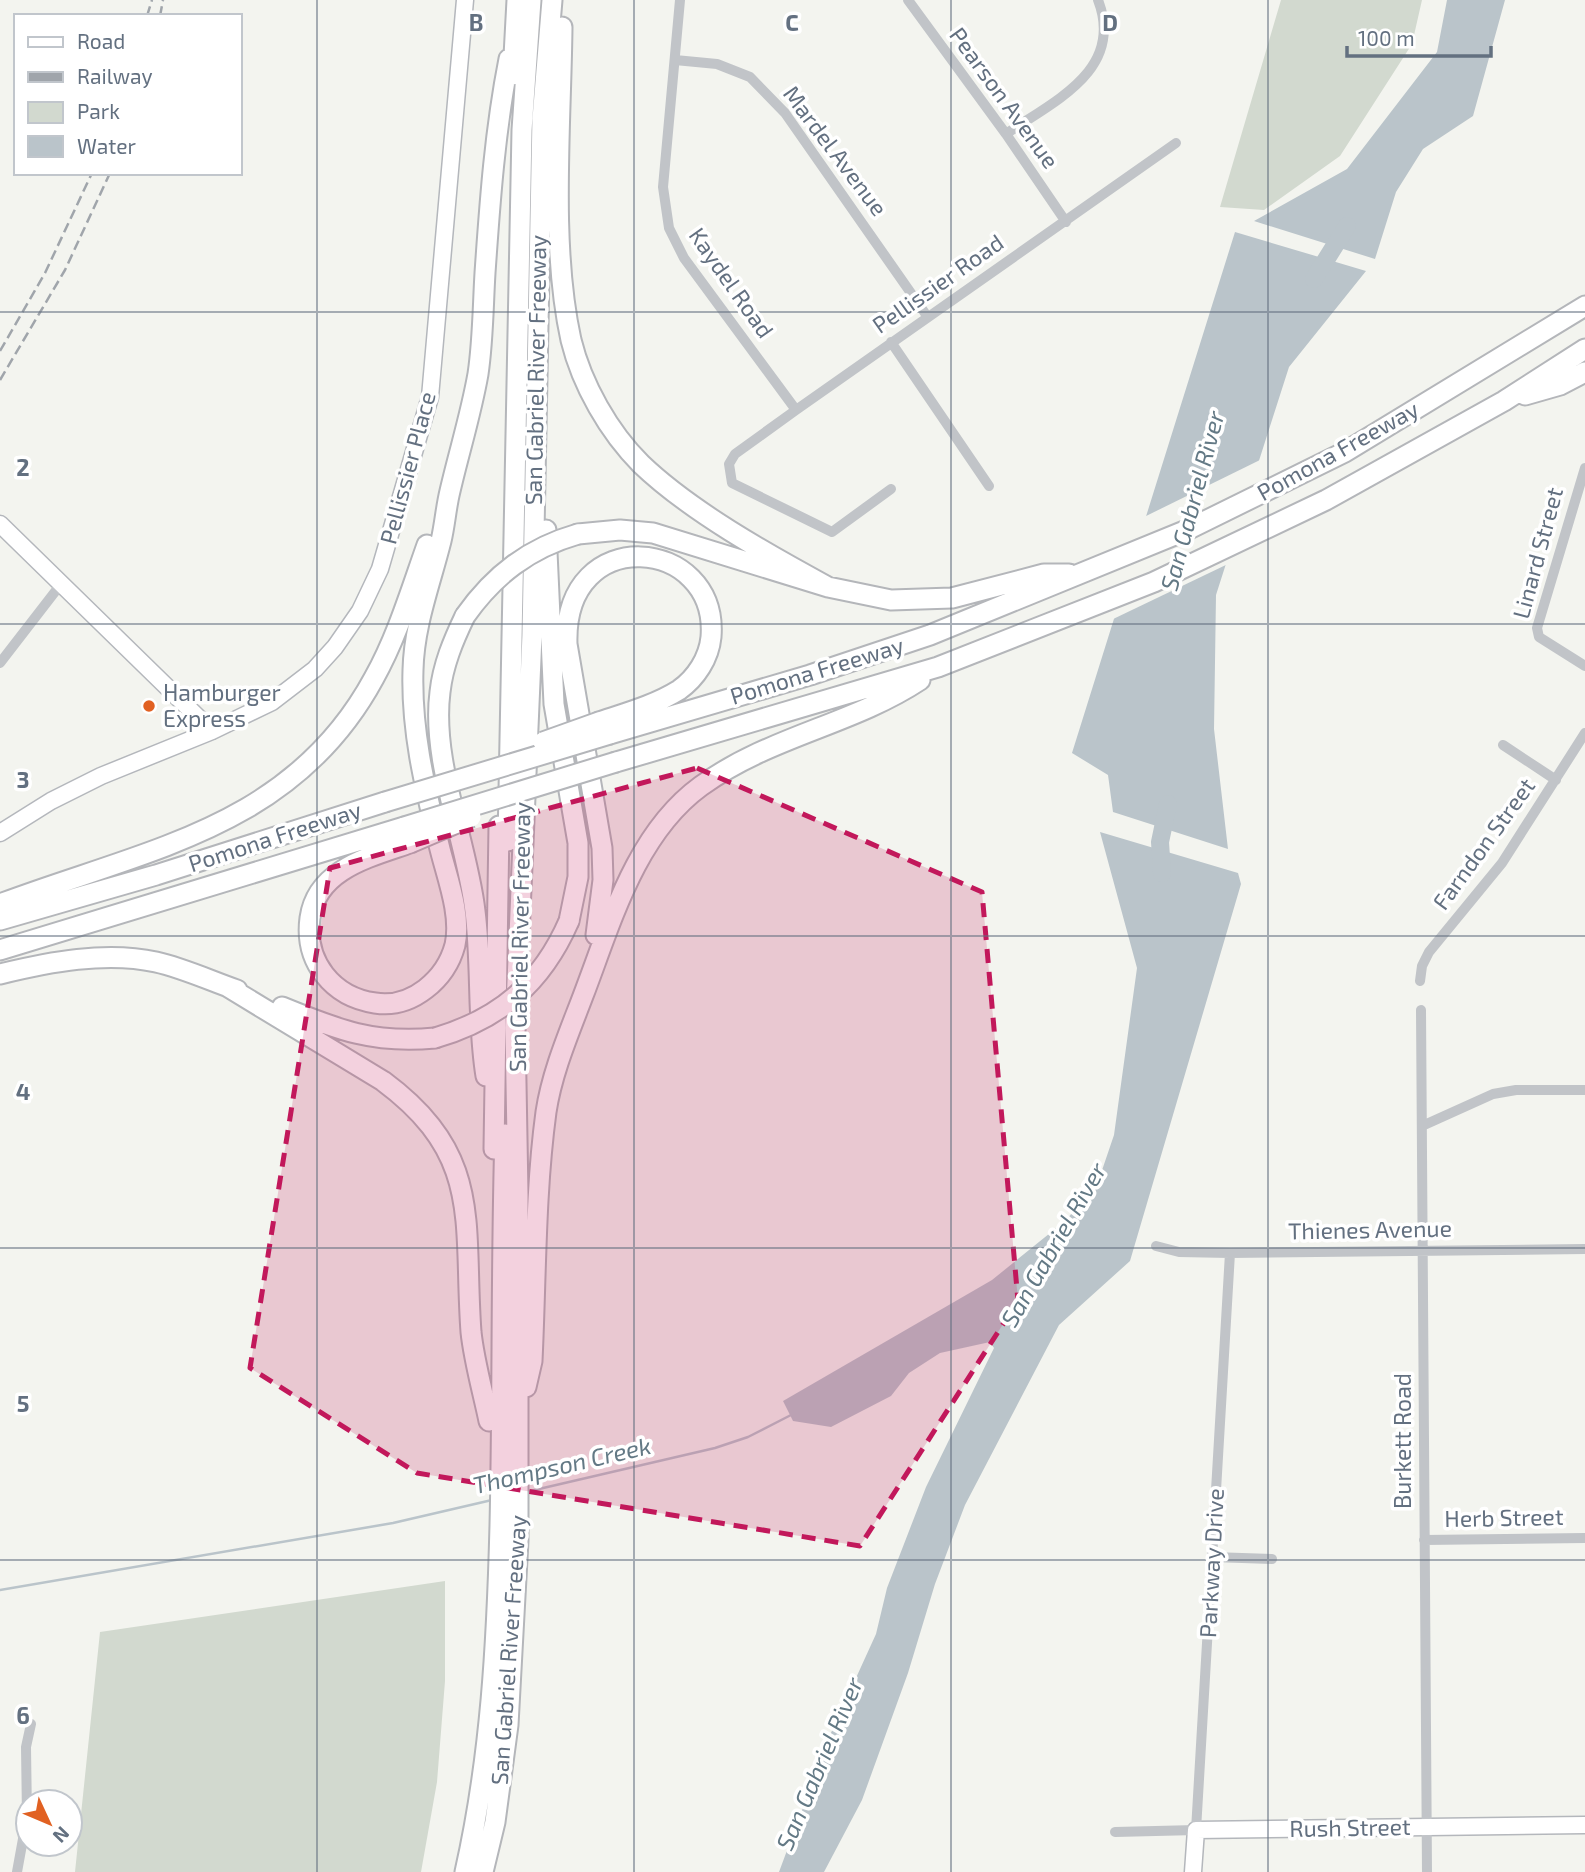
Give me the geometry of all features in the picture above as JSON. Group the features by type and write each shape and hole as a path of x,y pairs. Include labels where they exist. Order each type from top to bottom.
{"highway":[{"name":"San Gabriel River Freeway","path":"454,1872 480,1726 503,1544 504,1441 489,1422 513,34 517,0"},
{"path":"504,1441 512,565 522,130 531,0"},
{"path":"530,670 521,645 522,516 528,139 538,0"},
{"name":"San Gabriel River Freeway","path":"483,1872 495,1822 508,1725 503,1544 504,1441 519,1416 515,1028 530,670 542,119 552,0"},
{"path":"560,0 560,208 564,288 571,340 580,368 613,430 640,463 677,493 734,531 780,561 828,587"},
{"path":"0,904 222,824 273,794 305,767 338,732 375,676 449,493 470,420 479,368 496,125 513,34"},
{"name":"Pomona Freeway","path":"0,919 156,875 605,728 810,675 934,634 1084,573 1273,488 1345,452 1585,306"},
{"name":"Pomona Freeway","path":"0,950 407,835 566,777 944,665 1077,614 1217,554 1326,500 1504,401 1585,349"},
{"path":"1504,401 1560,385 1585,372"},
{"path":"0,974 75,960 116,958 155,961 342,1032 393,1041 435,1038 487,1018 519,996 547,964 569,921 578,877 578,843 554,704 535,375"},
{"path":"407,835 340,871 326,883 315,900 309,937 319,970 346,995 360,1001 381,1004 416,996 444,971 456,941 454,911 419,760 412,694 419,615 441,540 449,493"},
{"path":"494,1132 482,1048 480,955 475,908 442,748 439,709 447,657 465,616 489,586 520,559 578,534 620,530 653,533 828,587 891,600 947,598 1044,574 1084,573"},
{"path":"519,1416 532,1361 547,1109 576,1014 598,928 603,880 596,803 571,669 566,620 577,590 602,566 620,558 639,556 674,566 696,584 709,608 712,625 704,661 680,689 605,728"},
{"path":"576,1014 631,876 650,842 698,788 735,762 771,744 894,696 944,665"},
{"path":"228,987 383,1081 404,1097 441,1139 454,1163 467,1210 471,1334 489,1422"},
{"path":"504,1441 510,1225 518,1194"},
{"path":"465,1872 487,1754 503,1544"},
{"path":"471,1872 495,1739 501,1689 503,1544"}],"main road":[{"name":"Pellissier Place","path":"0,833 51,801 101,776 212,731 272,702 315,669 348,631 380,569 430,397 465,0"},
{"path":"0,524 212,731"},
{"name":"Rush Street","path":"1196,1830 1585,1825"},
{"name":"Parkway Drive","path":"1193,1872 1196,1830"}],"street":[{"name":"Kaydel Road","path":"680,0 663,187 669,228 684,258 796,410"},
{"name":"Pearson Avenue","path":"908,0 1006,134 1066,222"},
{"path":"1006,134 1081,83 1094,64 1104,41 1105,19 1098,0"},
{"name":"Mardel Avenue","path":"675,60 717,64 750,77 785,113 927,316"},
{"name":"Pellissier Road","path":"891,489 832,532 732,483 729,464 735,454 927,316 1176,144"},
{"path":"891,342 989,486"},
{"name":"Linard Street","path":"1585,468 1536,628 1539,637 1585,666"},
{"path":"0,663 61,584"},
{"name":"Farndon Street","path":"1420,981 1422,966 1429,952 1502,863 1585,733"},
{"path":"1503,745 1556,780"},
{"name":"Burkett Road","path":"1420,1010 1427,1872"},
{"path":"1422,1126 1493,1094 1516,1090 1585,1090"},
{"name":"Thienes Avenue","path":"1156,1246 1179,1252 1230,1253 1585,1249"},
{"name":"Parkway Drive","path":"1196,1830 1230,1253"},
{"name":"Herb Street","path":"1424,1541 1585,1538"},
{"path":"1212,1557 1272,1559"},
{"path":"17,1872 26,1817 26,1747 31,1724"},
{"name":"Rush Street","path":"1115,1832 1196,1830"}],"highlighted area":[{"path":"697,768 982,892 1018,1301 860,1546 417,1473 250,1368 330,868"}],"green space":[{"path":"1281,0 1422,0 1412,44 1340,156 1264,210 1220,207"},
{"path":"445,1581 445,1681 437,1782 421,1872 75,1872 76,1858 84,1858 84,1788 100,1632"}],"water":[{"path":"1447,0 1505,0 1473,116 1423,149 1396,192 1375,259 1254,221 1347,169 1437,52"},
{"path":"1235,232 1366,271 1289,367 1216,595 1214,729 1228,849 1113,812 1108,775 1072,753"},
{"path":"1100,832 1238,873 1241,884 1130,1261 1059,1325 965,1505 935,1584 908,1673 862,1800 824,1872 779,1872 830,1735 876,1634 887,1588 926,1487 994,1348 990,1342 940,1353 909,1373 891,1396 831,1427 793,1421 783,1401 992,1280 1065,1221 1097,1185 1114,1135 1137,968"}],"pier":[{"path":"1262,459 1230,563 1109,621 1142,518"}],"waterway":[{"name":"San Gabriel River","path":"1314,279 1347,226"},
{"name":"San Gabriel River","path":"1162,873 1160,842 1168,804"},
{"name":"Thompson Creek","path":"526,1492 715,1448 748,1437 791,1415"},
{"name":"Thompson Creek","path":"0,1590 393,1523 492,1500"}],"railway":[{"path":"148,14 152,0"},
{"path":"160,14 163,0"},
{"path":"0,351 45,273 91,175"},
{"path":"0,380 65,270 109,175"}],"place":[{"name":"Hamburger Express","path":"149,706"}]}
